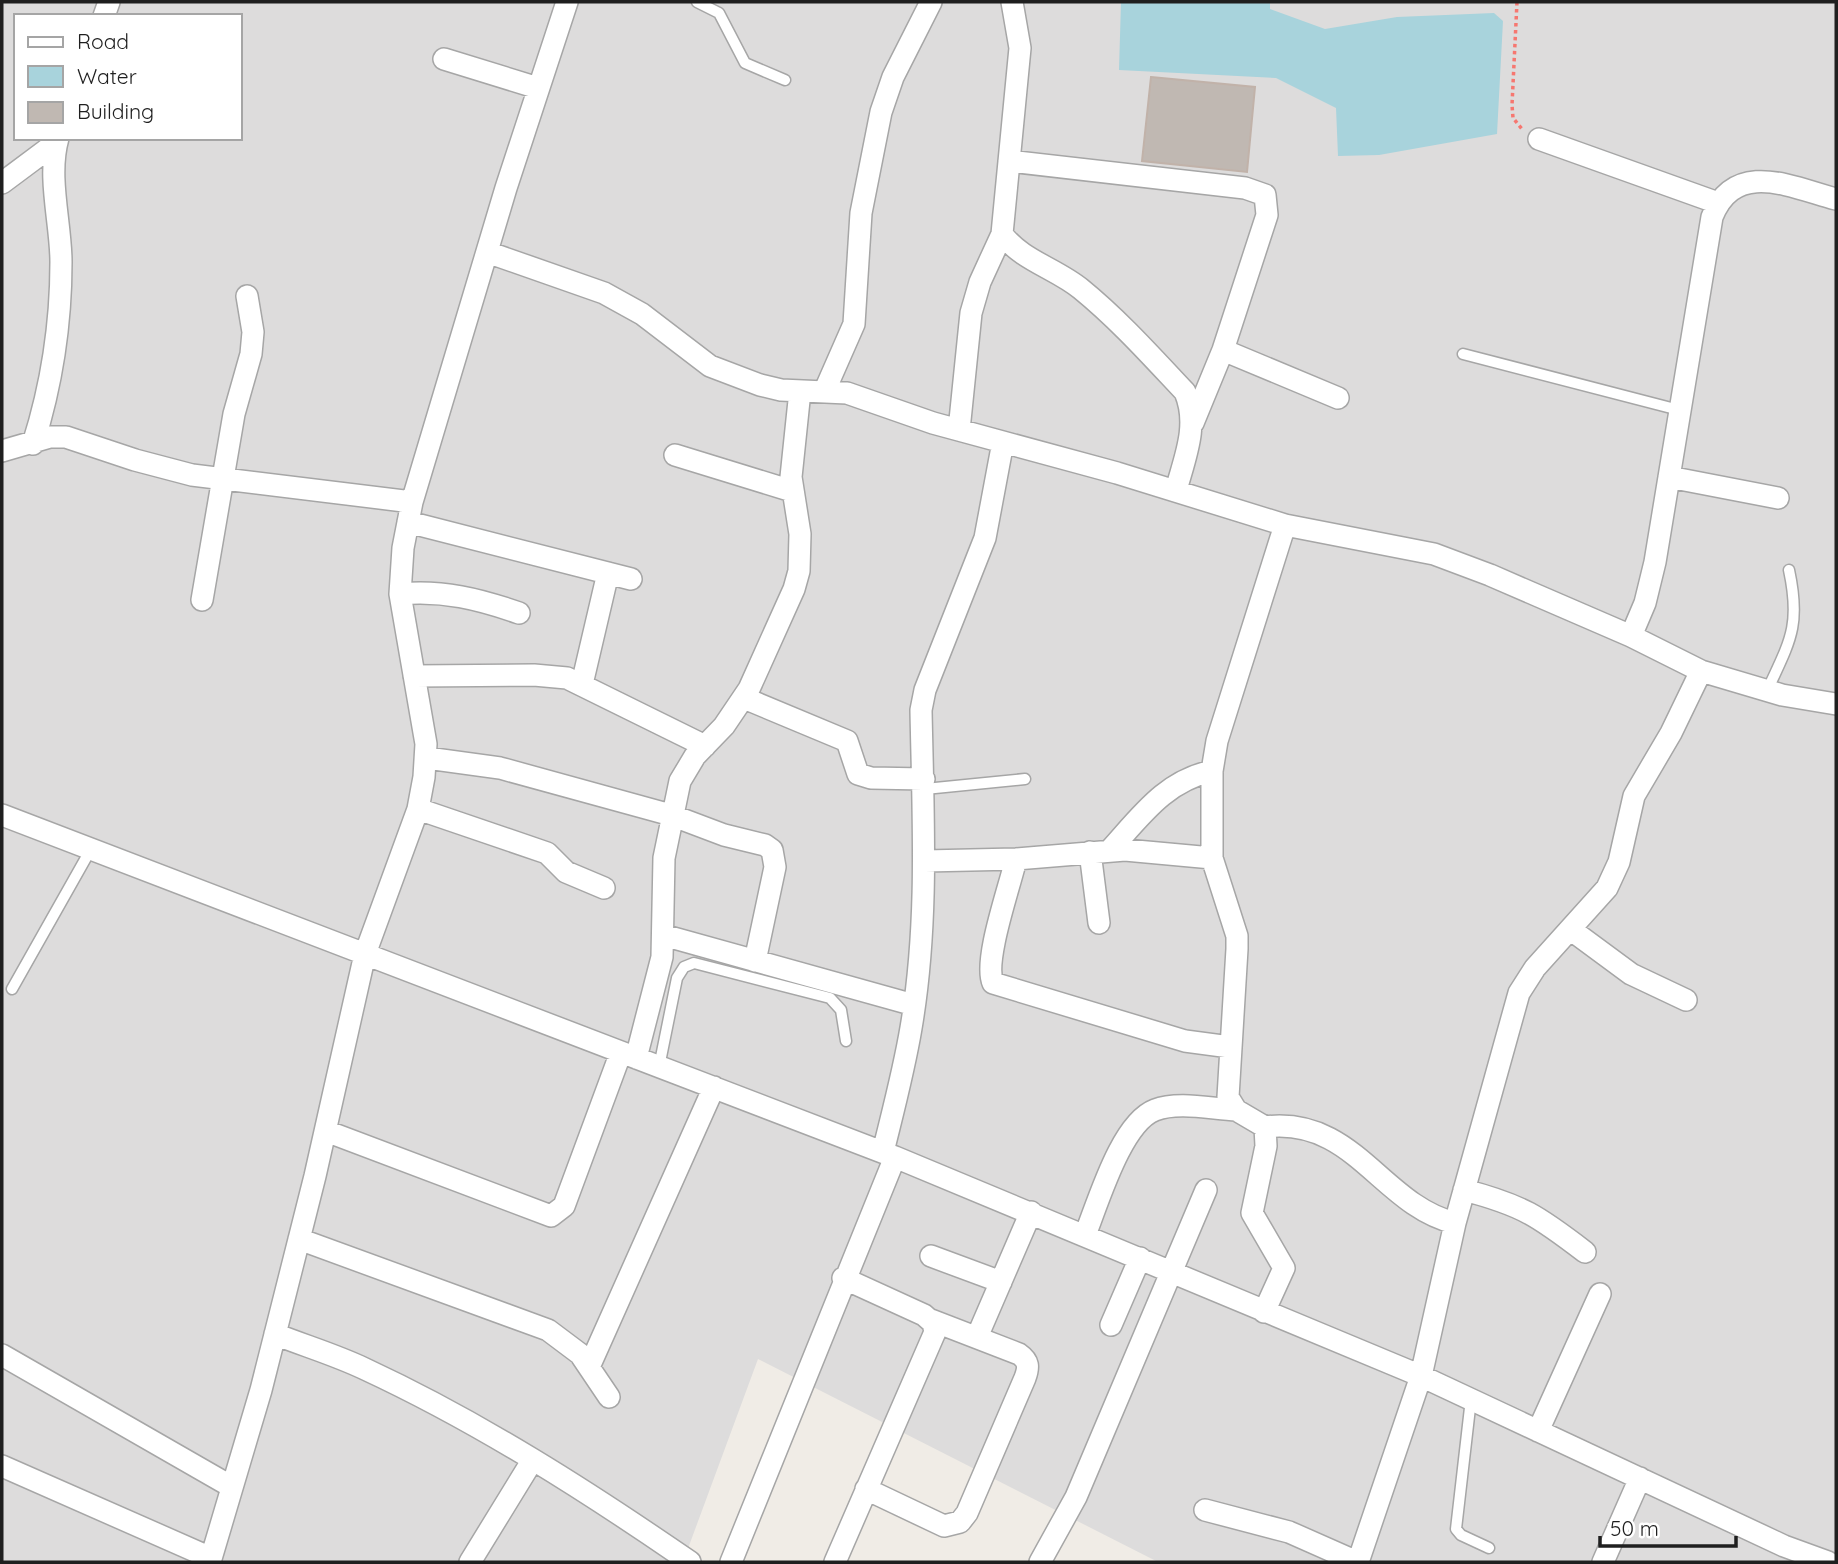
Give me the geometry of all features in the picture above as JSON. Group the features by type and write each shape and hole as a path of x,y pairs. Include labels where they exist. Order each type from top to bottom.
{"street":[{"path":"2,1466 210,1560 275,1334 326,1130 365,954 418,809 426,758 400,594 410,512 487,251 567,2"},
{"path":"825,390 854,324 861,213 881,113 894,77 931,2"},
{"path":"959,430 971,313 980,282 1002,234 1020,48 1012,2"},
{"path":"444,59 538,88"},
{"path":"1539,139 1718,203"},
{"path":"2,183 58,140"},
{"path":"33,444 50,382 60,311 58,140"},
{"path":"1009,161 1245,188 1265,195 1267,215 1223,350 1193,423 1176,490"},
{"path":"1631,636 1650,585 1712,217 1718,203 1728,190 1745,182 1763,181 1836,199"},
{"path":"1002,234 1019,251 1059,272 1119,322 1185,392 1193,423"},
{"path":"487,251 625,303 710,366 760,385 800,391 825,390 858,396 959,430 1176,490 1285,525 1403,546 1461,562 1631,636 1700,671 1767,691 1836,704"},
{"path":"202,600 225,479 234,414 251,354 253,332 247,296"},
{"path":"1223,350 1338,398"},
{"path":"326,1130 551,1216 564,1206 656,985 663,935 664,858 680,781 744,698 794,589 799,571 800,534 792,491 793,441 800,391"},
{"path":"2,451 50,437 66,437 162,468 410,512 631,579"},
{"path":"731,1562 889,1155 914,1005 925,861 921,710 925,690 985,538 1003,442"},
{"path":"675,455 792,491"},
{"path":"1669,477 1778,498"},
{"path":"1285,525 1217,741 1212,771 1212,858 1237,936 1227,1097 1236,1110 1265,1127 1296,1125 1320,1133 1355,1153 1426,1213 1455,1223"},
{"path":"582,684 608,573"},
{"path":"400,594 431,591 449,594 479,600 519,614"},
{"path":"1205,1510 1289,1532 1358,1562 1421,1376 1455,1223 1520,993 1535,968 1607,888 1614,876 1634,796 1675,724 1700,671"},
{"path":"414,676 552,676 582,684 705,746"},
{"path":"744,698 847,741 858,774 864,777 924,784"},
{"path":"426,758 500,768 671,815 724,835 765,845 772,850 775,867 755,961"},
{"path":"1099,923 1100,851 1165,790 1184,778 1212,771"},
{"path":"418,809 547,853 566,872 604,888"},
{"path":"2,815 714,1087 1031,1212 1421,1376 1784,1546 1828,1562"},
{"path":"925,861 1016,859 1100,851 1212,858"},
{"path":"1016,859 991,958 989,976 993,983 1185,1041 1230,1047"},
{"path":"1570,929 1631,974 1686,1000"},
{"path":"663,935 914,1005"},
{"path":"589,1367 714,1087"},
{"path":"1085,1235 1120,1151 1146,1116 1155,1110 1174,1108 1236,1110"},
{"path":"1264,1312 1284,1268 1252,1213 1266,1146 1265,1127"},
{"path":"1040,1562 1081,1486 1206,1190"},
{"path":"1464,1190 1505,1201 1535,1214 1585,1252"},
{"path":"976,1337 1031,1212"},
{"path":"299,1239 530,1322 563,1339 589,1367 609,1396"},
{"path":"932,1256 1000,1282"},
{"path":"1111,1325 1140,1258"},
{"path":"843,1279 931,1320 1019,1354 1026,1359 1028,1368 967,1513 960,1522 944,1526 866,1489"},
{"path":"1538,1431 1600,1294"},
{"path":"835,1562 932,1342 935,1332 931,1320"},
{"path":"275,1334 363,1368 441,1407 604,1503 690,1562"},
{"path":"2,1355 232,1487"},
{"path":"470,1562 533,1461"},
{"path":"1603,1562 1640,1478"}],"lane":[{"path":"697,2 719,13 745,63 785,80"},
{"path":"1463,354 1679,410"},
{"path":"1767,691 1795,626 1795,598 1789,570"},
{"path":"924,784 1025,779"},
{"path":"12,989 91,849"},
{"path":"659,1066 677,978 684,967 694,963 830,998 841,1010 846,1041"},
{"path":"1471,1399 1456,1529 1461,1535 1489,1548"}],"path":[{"path":"1517,2 1513,118 1519,127 1539,139"}],"shaded area":[{"path":"2,2 1836,2 1836,1562 1158,1562 758,1359 683,1562 2,1562"}],"water":[{"path":"1121,2 1270,2 1270,9 1325,29 1397,17 1494,13 1503,21 1497,134 1379,155 1338,156 1336,108 1276,78 1119,70"}],"building":[{"path":"1151,77 1255,87 1247,172 1142,161"}]}
